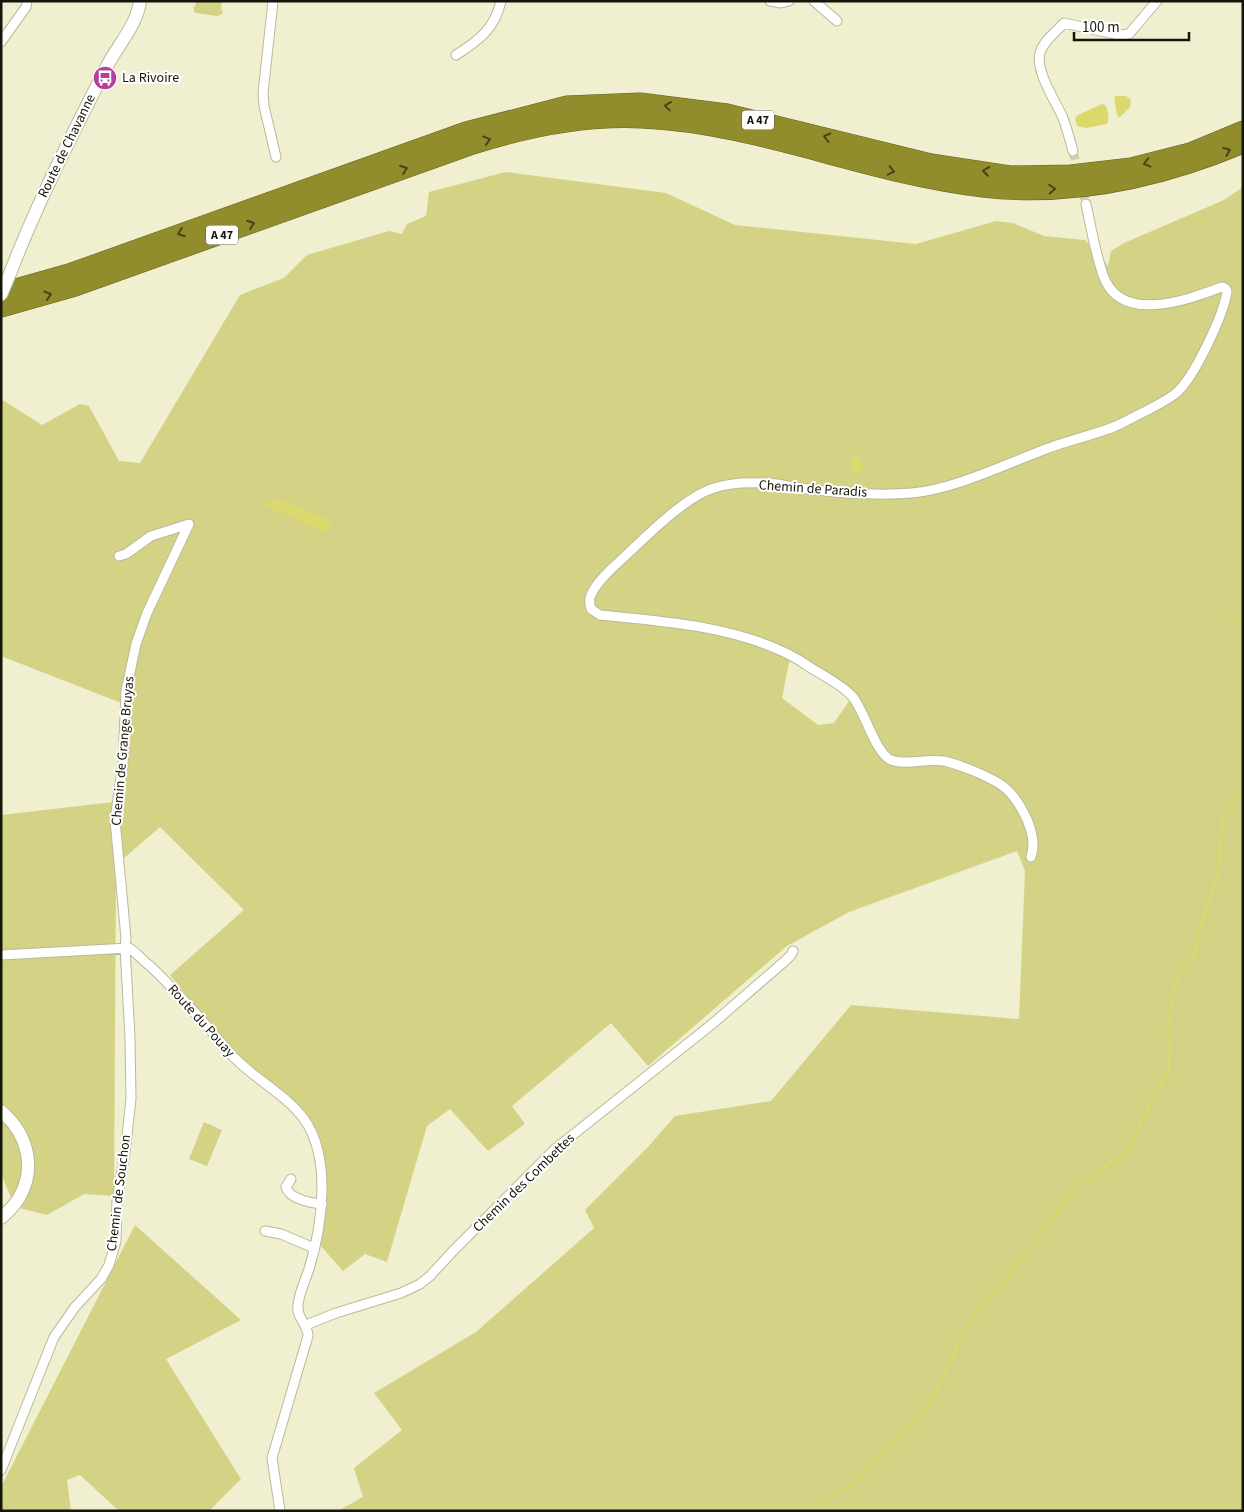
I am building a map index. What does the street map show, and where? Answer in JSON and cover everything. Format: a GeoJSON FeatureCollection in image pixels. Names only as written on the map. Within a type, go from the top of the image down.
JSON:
{"type":"FeatureCollection","features":[{"type":"Feature","properties":{"kind":"highway","name":"A 47"},"geometry":{"type":"LineString","coordinates":[[1,294],[69,273],[466,131],[567,106],[640,102],[728,113],[931,163],[1010,175],[1071,174],[1131,167],[1190,152],[1243,130]]}},
{"type":"Feature","properties":{"kind":"highway","name":"A 47"},"geometry":{"type":"LineString","coordinates":[[1,308],[75,287],[470,146],[531,129],[573,122],[640,119],[691,123],[768,139],[925,179],[1011,190],[1073,188],[1129,180],[1195,163],[1243,144]]}},
{"type":"Feature","properties":{"kind":"main road","name":"Route de Chavanne"},"geometry":{"type":"LineString","coordinates":[[1,294],[38,206],[107,65],[138,12],[140,1]]}},
{"type":"Feature","properties":{"kind":"main road"},"geometry":{"type":"LineString","coordinates":[[1,1111],[17,1128],[23,1139],[28,1153],[29,1165],[24,1189],[18,1199],[1,1218]]}},
{"type":"Feature","properties":{"kind":"street"},"geometry":{"type":"LineString","coordinates":[[1,42],[26,7],[27,1]]}},
{"type":"Feature","properties":{"kind":"street"},"geometry":{"type":"LineString","coordinates":[[273,1],[263,93],[264,106],[276,158]]}},
{"type":"Feature","properties":{"kind":"street"},"geometry":{"type":"LineString","coordinates":[[456,55],[481,38],[492,25],[500,9],[501,1]]}},
{"type":"Feature","properties":{"kind":"street"},"geometry":{"type":"LineString","coordinates":[[770,1],[789,1]]}},
{"type":"Feature","properties":{"kind":"street"},"geometry":{"type":"LineString","coordinates":[[814,1],[837,21]]}},
{"type":"Feature","properties":{"kind":"street"},"geometry":{"type":"LineString","coordinates":[[1074,151],[1062,118],[1041,72],[1039,61],[1042,48],[1064,23],[1119,35],[1129,34],[1157,1]]}},
{"type":"Feature","properties":{"kind":"street","name":"Chemin de Paradis"},"geometry":{"type":"LineString","coordinates":[[1031,857],[1033,845],[1028,823],[1018,801],[1001,784],[943,761],[904,762],[892,760],[883,754],[862,711],[852,696],[823,674],[788,654],[755,641],[709,629],[670,622],[600,615],[591,609],[589,600],[592,592],[610,570],[646,536],[682,506],[701,493],[713,488],[725,485],[775,484],[806,489],[865,494],[913,493],[973,477],[1117,425],[1176,393],[1193,371],[1205,347],[1223,310],[1227,290],[1222,287],[1172,303],[1146,305],[1129,302],[1116,296],[1103,276],[1086,204]]}},
{"type":"Feature","properties":{"kind":"street","name":"Chemin de Grange Bruyas"},"geometry":{"type":"LineString","coordinates":[[119,556],[126,554],[151,536],[189,524],[147,613],[136,644],[126,691],[123,762],[114,820],[126,929],[125,947]]}},
{"type":"Feature","properties":{"kind":"street"},"geometry":{"type":"LineString","coordinates":[[1,955],[125,947]]}},
{"type":"Feature","properties":{"kind":"street","name":"Route du Pouay"},"geometry":{"type":"LineString","coordinates":[[125,947],[132,950],[189,1005],[230,1054],[286,1101],[303,1118],[310,1128],[315,1141],[321,1174],[322,1204],[319,1231],[298,1306],[298,1313],[306,1325],[308,1336],[272,1458],[280,1511]]}},
{"type":"Feature","properties":{"kind":"street","name":"Chemin de Souchon"},"geometry":{"type":"LineString","coordinates":[[1,1470],[54,1337],[76,1307],[101,1279],[109,1265],[116,1241],[117,1201],[131,1099],[125,947]]}},
{"type":"Feature","properties":{"kind":"street","name":"Chemin des Combettes"},"geometry":{"type":"LineString","coordinates":[[306,1325],[420,1284],[555,1149],[711,1025],[785,961],[793,950]]}},
{"type":"Feature","properties":{"kind":"street"},"geometry":{"type":"LineString","coordinates":[[291,1179],[286,1187],[287,1192],[310,1202],[322,1204]]}},
{"type":"Feature","properties":{"kind":"street"},"geometry":{"type":"LineString","coordinates":[[265,1231],[281,1234],[314,1248]]}},
{"type":"Feature","properties":{"kind":"shaded area"},"geometry":{"type":"Polygon","coordinates":[[[196,1],[222,1],[222,14],[217,16],[194,12],[193,7],[195,7],[196,1]]]}},
{"type":"Feature","properties":{"kind":"shaded area"},"geometry":{"type":"Polygon","coordinates":[[[1115,96],[1126,96],[1131,100],[1130,107],[1120,117],[1117,115],[1115,96]]]}},
{"type":"Feature","properties":{"kind":"shaded area"},"geometry":{"type":"Polygon","coordinates":[[[1102,104],[1105,105],[1108,112],[1107,124],[1086,128],[1077,126],[1075,118],[1078,115],[1102,104]]]}},
{"type":"Feature","properties":{"kind":"shaded area"},"geometry":{"type":"Polygon","coordinates":[[[506,172],[666,193],[735,225],[916,244],[996,221],[1013,223],[1044,236],[1085,240],[1108,266],[1111,251],[1124,243],[1224,200],[1243,187],[1243,1511],[338,1511],[363,1497],[354,1468],[402,1430],[374,1393],[476,1332],[594,1228],[585,1210],[648,1147],[675,1116],[771,1101],[851,1005],[1019,1019],[1025,871],[1017,851],[849,912],[787,946],[648,1066],[611,1023],[512,1106],[525,1124],[488,1151],[450,1109],[427,1126],[387,1262],[365,1254],[343,1271],[319,1244],[324,1211],[314,1129],[234,1053],[170,975],[244,910],[160,827],[116,865],[114,1196],[84,1194],[47,1215],[15,1207],[1,1174],[1,815],[122,801],[129,706],[1,656],[1,399],[42,425],[80,404],[89,406],[119,461],[140,463],[240,295],[284,278],[307,255],[389,231],[402,234],[407,224],[426,216],[429,192],[506,172]],[[791,653],[782,698],[818,725],[834,723],[854,694],[791,653]]]}},
{"type":"Feature","properties":{"kind":"shaded area"},"geometry":{"type":"Polygon","coordinates":[[[856,457],[861,459],[863,466],[856,475],[851,465],[851,460],[856,457]]]}},
{"type":"Feature","properties":{"kind":"shaded area"},"geometry":{"type":"Polygon","coordinates":[[[275,500],[284,501],[330,520],[331,524],[328,532],[266,506],[265,503],[275,500]]]}},
{"type":"Feature","properties":{"kind":"shaded area"},"geometry":{"type":"Polygon","coordinates":[[[204,1122],[222,1130],[207,1166],[189,1159],[204,1122]]]}},
{"type":"Feature","properties":{"kind":"shaded area"},"geometry":{"type":"Polygon","coordinates":[[[135,1225],[241,1320],[166,1359],[241,1479],[209,1511],[119,1511],[80,1475],[67,1480],[71,1511],[1,1511],[1,1487],[135,1225]]]}},
{"type":"Feature","properties":{"kind":"waterway"},"geometry":{"type":"LineString","coordinates":[[1230,618],[1243,623]]}},
{"type":"Feature","properties":{"kind":"waterway"},"geometry":{"type":"LineString","coordinates":[[817,1511],[824,1501],[856,1483],[911,1427],[930,1404],[964,1330],[976,1314],[982,1301],[997,1291],[1080,1182],[1100,1172],[1109,1161],[1120,1159],[1126,1154],[1154,1096],[1169,1071],[1168,1022],[1178,976],[1191,960],[1194,953],[1218,873],[1223,819],[1229,806],[1243,790]]}},
{"type":"Feature","properties":{"kind":"tunnel"},"geometry":{"type":"LineString","coordinates":[[1073,151],[1086,204]]}},
{"type":"Feature","properties":{"kind":"place","name":"La Rivoire"},"geometry":{"type":"Point","coordinates":[105,78]}}]}
